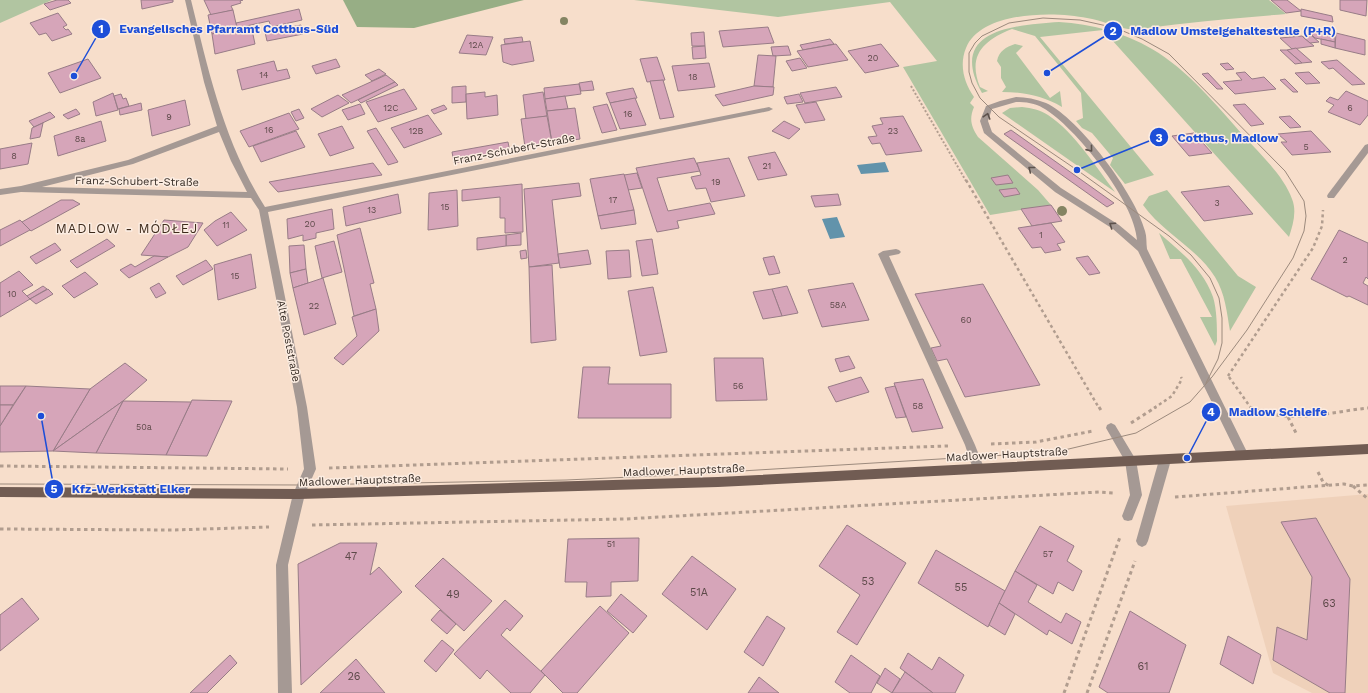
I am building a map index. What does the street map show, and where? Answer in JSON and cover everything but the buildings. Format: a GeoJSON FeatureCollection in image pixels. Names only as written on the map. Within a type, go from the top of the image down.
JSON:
{"type":"FeatureCollection","features":[{"type":"Feature","properties":{"kind":"main road","name":"Madlower Hauptstraße"},"geometry":{"type":"LineString","coordinates":[[0,492],[299,494],[718,482],[1368,449]]}},
{"type":"Feature","properties":{"kind":"street","name":"Alte Poststraße"},"geometry":{"type":"LineString","coordinates":[[188,0],[221,128],[253,195],[263,210],[302,407],[310,469]]}},
{"type":"Feature","properties":{"kind":"street"},"geometry":{"type":"LineString","coordinates":[[1142,249],[1116,227],[1058,190],[988,133],[984,122],[989,108],[1003,101],[1010,100],[1026,100],[1045,105],[1066,120],[1104,166],[1129,204],[1141,231],[1142,249],[1243,455]]}},
{"type":"Feature","properties":{"kind":"street","name":"Franz-Schubert-Straße"},"geometry":{"type":"LineString","coordinates":[[263,210],[769,109]]}},
{"type":"Feature","properties":{"kind":"street","name":"Franz-Schubert-Straße"},"geometry":{"type":"LineString","coordinates":[[0,192],[21,189],[130,162],[221,128]]}},
{"type":"Feature","properties":{"kind":"street"},"geometry":{"type":"LineString","coordinates":[[1331,196],[1368,147]]}},
{"type":"Feature","properties":{"kind":"street","name":"Franz-Schubert-Straße"},"geometry":{"type":"LineString","coordinates":[[21,189],[253,195]]}},
{"type":"Feature","properties":{"kind":"street"},"geometry":{"type":"LineString","coordinates":[[896,252],[882,254],[970,445],[978,468]]}},
{"type":"Feature","properties":{"kind":"street"},"geometry":{"type":"LineString","coordinates":[[1111,428],[1130,460],[1136,495],[1128,516]]}},
{"type":"Feature","properties":{"kind":"street"},"geometry":{"type":"LineString","coordinates":[[1142,542],[1165,460]]}},
{"type":"Feature","properties":{"kind":"street"},"geometry":{"type":"LineString","coordinates":[[285,693],[282,565],[290,526],[299,494],[310,469]]}},
{"type":"Feature","properties":{"kind":"path"},"geometry":{"type":"LineString","coordinates":[[911,86],[1111,428]]}},
{"type":"Feature","properties":{"kind":"path"},"geometry":{"type":"LineString","coordinates":[[1331,196],[1324,208],[1322,226],[1313,248],[1228,376],[1250,407],[1263,412],[1288,417],[1368,408]]}},
{"type":"Feature","properties":{"kind":"path"},"geometry":{"type":"LineString","coordinates":[[0,466],[310,469],[1036,442],[1129,425],[1172,396],[1182,379],[1178,372]]}},
{"type":"Feature","properties":{"kind":"path"},"geometry":{"type":"LineString","coordinates":[[1329,486],[1344,484],[1353,486],[1368,485]]}},
{"type":"Feature","properties":{"kind":"path"},"geometry":{"type":"LineString","coordinates":[[1353,486],[1368,499]]}},
{"type":"Feature","properties":{"kind":"path"},"geometry":{"type":"LineString","coordinates":[[0,529],[173,530],[625,519],[954,501]]}},
{"type":"Feature","properties":{"kind":"path"},"geometry":{"type":"LineString","coordinates":[[1064,693],[1128,516]]}},
{"type":"Feature","properties":{"kind":"path"},"geometry":{"type":"LineString","coordinates":[[1087,693],[1142,542]]}},
{"type":"Feature","properties":{"kind":"shaded area"},"geometry":{"type":"Polygon","coordinates":[[[1368,494],[1368,693],[1312,693],[1273,673],[1226,506],[1368,494]]]}},
{"type":"Feature","properties":{"kind":"green space"},"geometry":{"type":"Polygon","coordinates":[[[0,0],[52,0],[0,23],[0,0]]]}},
{"type":"Feature","properties":{"kind":"green space"},"geometry":{"type":"Polygon","coordinates":[[[343,0],[524,0],[414,28],[357,27],[343,0]]]}},
{"type":"Feature","properties":{"kind":"green space"},"geometry":{"type":"Polygon","coordinates":[[[634,0],[1269,0],[1286,14],[1133,29],[1073,16],[1038,15],[1020,16],[1002,20],[987,27],[974,36],[964,54],[963,67],[965,80],[974,97],[970,103],[974,107],[971,119],[972,126],[978,137],[1038,190],[1051,205],[990,215],[903,67],[937,61],[890,2],[778,17],[634,0]]]}},
{"type":"Feature","properties":{"kind":"green space"},"geometry":{"type":"Polygon","coordinates":[[[1059,22],[1095,27],[1130,38],[1165,57],[1190,78],[1212,100],[1278,174],[1288,190],[1294,208],[1293,223],[1289,237],[1103,30],[1040,37],[1154,175],[1125,184],[1110,165],[1113,158],[1092,133],[1082,128],[1076,121],[1083,118],[1081,93],[1035,36],[1012,29],[993,38],[986,44],[977,57],[976,66],[976,76],[980,87],[988,91],[982,93],[973,72],[973,55],[979,43],[991,35],[1006,29],[1024,25],[1059,22]]]}},
{"type":"Feature","properties":{"kind":"green space"},"geometry":{"type":"Polygon","coordinates":[[[1015,44],[1023,46],[1016,53],[1050,98],[1060,91],[1062,107],[1033,95],[1002,92],[1006,87],[1001,78],[1001,67],[997,61],[1003,50],[1015,44]]]}},
{"type":"Feature","properties":{"kind":"green space"},"geometry":{"type":"Polygon","coordinates":[[[1022,107],[1042,112],[1058,122],[1076,141],[1115,192],[1002,113],[1010,108],[1022,107]]]}},
{"type":"Feature","properties":{"kind":"green space"},"geometry":{"type":"Polygon","coordinates":[[[1167,190],[1238,276],[1256,287],[1230,331],[1227,310],[1215,277],[1199,257],[1160,224],[1143,205],[1149,196],[1167,190]]]}},
{"type":"Feature","properties":{"kind":"green space"},"geometry":{"type":"Polygon","coordinates":[[[1159,233],[1197,269],[1209,287],[1213,297],[1216,313],[1217,341],[1215,346],[1200,317],[1212,317],[1181,259],[1170,259],[1159,233]]]}},
{"type":"Feature","properties":{"kind":"water"},"geometry":{"type":"Polygon","coordinates":[[[885,162],[889,172],[861,174],[857,165],[885,162]]]}},
{"type":"Feature","properties":{"kind":"water"},"geometry":{"type":"Polygon","coordinates":[[[837,217],[845,237],[830,239],[822,219],[837,217]]]}},
{"type":"Feature","properties":{"kind":"tram line"},"geometry":{"type":"LineString","coordinates":[[0,484],[302,485],[566,480],[675,475],[1056,452],[1136,433],[1190,402],[1212,377],[1247,330],[1293,258],[1304,231],[1306,216],[1304,201],[1285,171],[1169,54],[1142,39],[1116,28],[1080,20],[1043,18],[1009,23],[982,36],[975,43],[969,53],[969,72],[972,83],[980,98],[999,117],[1077,170],[1169,236],[1191,255],[1210,278],[1219,298],[1222,318],[1222,343],[1218,359],[1206,383]]}},
{"type":"Feature","properties":{"kind":"place","name":"Madlow Umsteigehaltestelle (P+R)"},"geometry":{"type":"Point","coordinates":[1047,73]}},
{"type":"Feature","properties":{"kind":"place","name":"Evangelisches Pfarramt Cottbus-Süd"},"geometry":{"type":"Point","coordinates":[74,76]}},
{"type":"Feature","properties":{"kind":"place","name":"Cottbus, Madlow"},"geometry":{"type":"Point","coordinates":[1077,170]}},
{"type":"Feature","properties":{"kind":"place","name":"Kfz-Werkstatt Elker"},"geometry":{"type":"Point","coordinates":[41,416]}},
{"type":"Feature","properties":{"kind":"place","name":"Madlow Schleife"},"geometry":{"type":"Point","coordinates":[1187,458]}},
{"type":"Feature","properties":{"kind":"district","name":"MADLOW - MÓDŁEJ"},"geometry":{"type":"Point","coordinates":[127,228]}}]}
